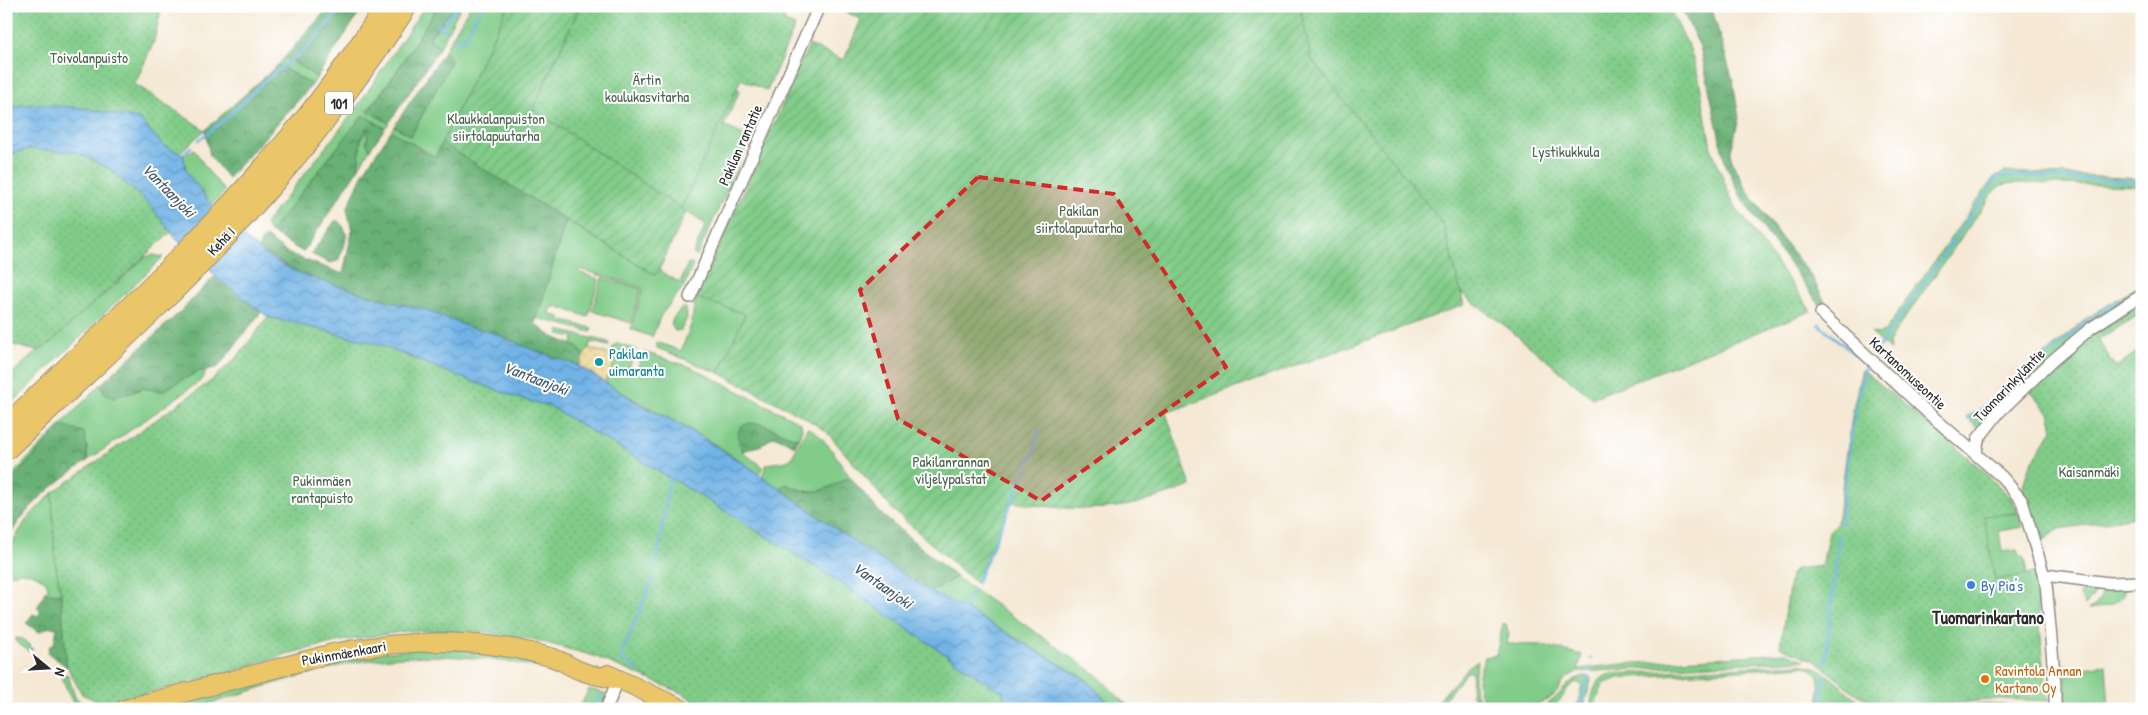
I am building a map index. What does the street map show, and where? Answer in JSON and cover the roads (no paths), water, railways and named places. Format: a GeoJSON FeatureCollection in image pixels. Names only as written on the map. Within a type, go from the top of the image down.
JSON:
{"type":"FeatureCollection","features":[{"type":"Feature","properties":{"kind":"highway","name":"Kehä I"},"geometry":{"type":"LineString","coordinates":[[258,188],[386,6]]}},
{"type":"Feature","properties":{"kind":"highway","name":"Kehä I"},"geometry":{"type":"LineString","coordinates":[[6,450],[333,111],[407,6]]}},
{"type":"Feature","properties":{"kind":"highway","name":"Kehä I"},"geometry":{"type":"LineString","coordinates":[[6,426],[35,398],[163,288]]}},
{"type":"Feature","properties":{"kind":"highway"},"geometry":{"type":"LineString","coordinates":[[6,418],[35,398]]}},
{"type":"Feature","properties":{"kind":"highway"},"geometry":{"type":"LineString","coordinates":[[6,456],[29,428]]}},
{"type":"Feature","properties":{"kind":"main road","name":"Pukinmäenkaari"},"geometry":{"type":"LineString","coordinates":[[124,709],[306,659],[363,647],[424,642],[511,647],[567,662],[581,661],[593,665],[618,680],[682,709]]}},
{"type":"Feature","properties":{"kind":"street","name":"Pakilan rantatie"},"geometry":{"type":"LineString","coordinates":[[690,297],[819,6]]}},
{"type":"Feature","properties":{"kind":"street","name":"Tuomarinkyläntie"},"geometry":{"type":"LineString","coordinates":[[1976,454],[1978,439],[1999,412],[2053,360],[2091,328],[2142,295]]}},
{"type":"Feature","properties":{"kind":"street","name":"Kartanomuseontie"},"geometry":{"type":"LineString","coordinates":[[1821,313],[1926,411],[1976,454]]}},
{"type":"Feature","properties":{"kind":"street"},"geometry":{"type":"LineString","coordinates":[[1976,454],[2012,488],[2022,501],[2045,575],[2055,677],[2055,709]]}},
{"type":"Feature","properties":{"kind":"street"},"geometry":{"type":"LineString","coordinates":[[2045,575],[2109,583],[2142,582]]}},
{"type":"Feature","properties":{"kind":"street"},"geometry":{"type":"LineString","coordinates":[[606,709],[618,680]]}},
{"type":"Feature","properties":{"kind":"water","name":"Vantaanjoki"},"geometry":{"type":"Polygon","coordinates":[[[34,104],[84,108],[139,119],[164,146],[183,154],[186,171],[207,199],[239,234],[272,259],[305,276],[395,303],[420,308],[469,327],[492,332],[523,346],[579,366],[640,404],[692,431],[748,466],[857,544],[936,595],[964,608],[1086,680],[1114,709],[1021,709],[1004,702],[1003,691],[993,687],[833,578],[714,504],[549,406],[518,398],[378,344],[268,317],[221,281],[177,240],[149,204],[110,169],[76,152],[29,149],[6,155],[6,107],[34,104]]]}},
{"type":"Feature","properties":{"kind":"waterway"},"geometry":{"type":"LineString","coordinates":[[199,140],[228,117],[261,84],[308,47],[343,6]]}},
{"type":"Feature","properties":{"kind":"waterway"},"geometry":{"type":"LineString","coordinates":[[441,27],[458,6]]}},
{"type":"Feature","properties":{"kind":"waterway"},"geometry":{"type":"LineString","coordinates":[[455,37],[459,41],[463,41],[482,6]]}},
{"type":"Feature","properties":{"kind":"waterway"},"geometry":{"type":"LineString","coordinates":[[438,25],[447,31]]}},
{"type":"Feature","properties":{"kind":"waterway"},"geometry":{"type":"LineString","coordinates":[[183,154],[191,147]]}},
{"type":"Feature","properties":{"kind":"waterway"},"geometry":{"type":"LineString","coordinates":[[1879,347],[1997,178],[2012,176],[2142,182]]}},
{"type":"Feature","properties":{"kind":"waterway"},"geometry":{"type":"LineString","coordinates":[[1968,419],[2035,368],[2088,320],[2142,287]]}},
{"type":"Feature","properties":{"kind":"waterway"},"geometry":{"type":"LineString","coordinates":[[1819,324],[1863,362],[1865,368]]}},
{"type":"Feature","properties":{"kind":"waterway"},"geometry":{"type":"LineString","coordinates":[[1840,525],[1852,428],[1865,368],[1869,362]]}},
{"type":"Feature","properties":{"kind":"waterway"},"geometry":{"type":"LineString","coordinates":[[977,583],[1034,451],[1039,428]]}},
{"type":"Feature","properties":{"kind":"waterway"},"geometry":{"type":"LineString","coordinates":[[656,566],[670,477]]}},
{"type":"Feature","properties":{"kind":"waterway"},"geometry":{"type":"LineString","coordinates":[[1825,664],[1839,536]]}},
{"type":"Feature","properties":{"kind":"waterway"},"geometry":{"type":"LineString","coordinates":[[639,670],[623,660],[621,656],[653,578]]}},
{"type":"Feature","properties":{"kind":"waterway"},"geometry":{"type":"LineString","coordinates":[[964,608],[973,591]]}},
{"type":"Feature","properties":{"kind":"waterway"},"geometry":{"type":"LineString","coordinates":[[1821,709],[1824,676]]}},
{"type":"Feature","properties":{"kind":"waterway"},"geometry":{"type":"LineString","coordinates":[[1579,709],[1588,677]]}},
{"type":"Feature","properties":{"kind":"waterway"},"geometry":{"type":"LineString","coordinates":[[596,709],[601,695]]}},
{"type":"Feature","properties":{"kind":"waterway"},"geometry":{"type":"LineString","coordinates":[[997,709],[1004,702]]}},
{"type":"Feature","properties":{"kind":"place","name":"Pakilan uimaranta"},"geometry":{"type":"Point","coordinates":[599,362]}},
{"type":"Feature","properties":{"kind":"place","name":"By Pia's"},"geometry":{"type":"Point","coordinates":[1971,585]}},
{"type":"Feature","properties":{"kind":"place","name":"Ravintola Annan Kartano Oy"},"geometry":{"type":"Point","coordinates":[1985,679]}},
{"type":"Feature","properties":{"kind":"district","name":"Tuomarinkartano"},"geometry":{"type":"Point","coordinates":[1988,617]}},
{"type":"Feature","properties":{"kind":"park label","name":"Toivolanpuisto"},"geometry":{"type":"Point","coordinates":[89,57]}},
{"type":"Feature","properties":{"kind":"park label","name":"Ärtin koulukasvitarha"},"geometry":{"type":"Point","coordinates":[647,88]}},
{"type":"Feature","properties":{"kind":"park label","name":"Klaukkalanpuiston siirtolapuutarha"},"geometry":{"type":"Point","coordinates":[496,126]}},
{"type":"Feature","properties":{"kind":"park label","name":"Lystikukkula"},"geometry":{"type":"Point","coordinates":[1566,151]}},
{"type":"Feature","properties":{"kind":"park label","name":"Pakilan siirtolapuutarha"},"geometry":{"type":"Point","coordinates":[1079,218]}},
{"type":"Feature","properties":{"kind":"park label","name":"Pakilanrannan viljelypalstat"},"geometry":{"type":"Point","coordinates":[951,470]}},
{"type":"Feature","properties":{"kind":"park label","name":"Kaisanmäki"},"geometry":{"type":"Point","coordinates":[2089,471]}},
{"type":"Feature","properties":{"kind":"park label","name":"Pukinmäen rantapuisto"},"geometry":{"type":"Point","coordinates":[322,488]}}]}
